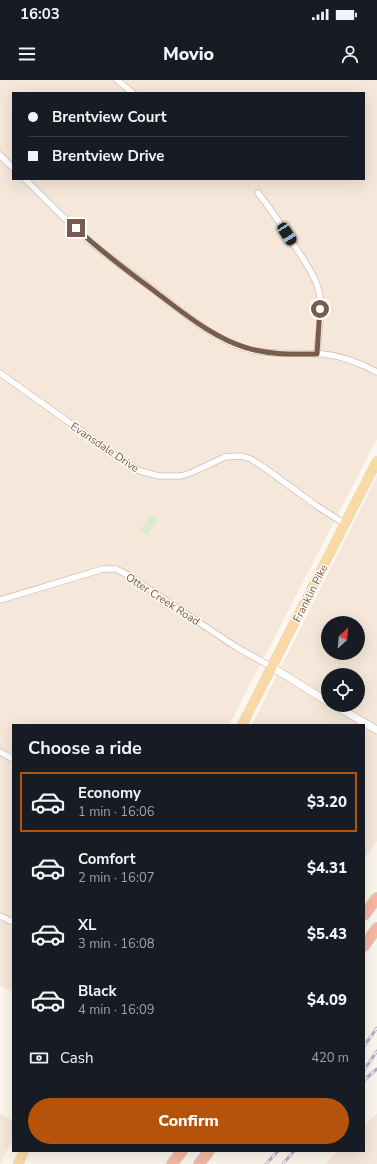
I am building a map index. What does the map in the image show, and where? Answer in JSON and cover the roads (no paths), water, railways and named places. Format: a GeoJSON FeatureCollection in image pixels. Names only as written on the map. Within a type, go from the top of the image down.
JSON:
{"type":"FeatureCollection","features":[{"type":"Feature","properties":{"kind":"highway"},"geometry":{"type":"LineString","coordinates":[[365,914],[377,898]]}},
{"type":"Feature","properties":{"kind":"highway"},"geometry":{"type":"LineString","coordinates":[[365,945],[377,928]]}},
{"type":"Feature","properties":{"kind":"highway"},"geometry":{"type":"LineString","coordinates":[[172,1164],[181,1152]]}},
{"type":"Feature","properties":{"kind":"highway"},"geometry":{"type":"LineString","coordinates":[[199,1164],[208,1152]]}},
{"type":"Feature","properties":{"kind":"main road","name":"Franklin Pike"},"geometry":{"type":"LineString","coordinates":[[243,724],[377,461]]}},
{"type":"Feature","properties":{"kind":"main road"},"geometry":{"type":"LineString","coordinates":[[18,1164],[24,1152]]}},
{"type":"Feature","properties":{"kind":"street"},"geometry":{"type":"LineString","coordinates":[[117,80],[132,92]]}},
{"type":"Feature","properties":{"kind":"street"},"geometry":{"type":"LineString","coordinates":[[0,155],[12,167]]}},
{"type":"Feature","properties":{"kind":"street"},"geometry":{"type":"LineString","coordinates":[[26,180],[97,247],[176,308],[216,336],[237,345],[262,352],[317,354],[346,359],[377,372]]}},
{"type":"Feature","properties":{"kind":"street"},"geometry":{"type":"LineString","coordinates":[[258,193],[270,208],[299,253],[310,271],[317,288],[320,298],[320,309],[317,354]]}},
{"type":"Feature","properties":{"kind":"street","name":"Evansdale Drive"},"geometry":{"type":"LineString","coordinates":[[0,373],[137,470],[159,476],[174,476],[193,472],[225,457],[242,456],[251,459],[262,466],[317,506],[345,524]]}},
{"type":"Feature","properties":{"kind":"street","name":"Otter Creek Road"},"geometry":{"type":"LineString","coordinates":[[0,600],[96,571],[108,568],[116,569],[142,584],[236,647],[272,667]]}},
{"type":"Feature","properties":{"kind":"street"},"geometry":{"type":"LineString","coordinates":[[272,667],[321,698]]}},
{"type":"Feature","properties":{"kind":"street"},"geometry":{"type":"LineString","coordinates":[[346,712],[377,730]]}},
{"type":"Feature","properties":{"kind":"street"},"geometry":{"type":"LineString","coordinates":[[0,752],[12,758]]}},
{"type":"Feature","properties":{"kind":"street"},"geometry":{"type":"LineString","coordinates":[[0,916],[12,922]]}},
{"type":"Feature","properties":{"kind":"railway"},"geometry":{"type":"LineString","coordinates":[[365,1045],[377,1028]]}},
{"type":"Feature","properties":{"kind":"railway"},"geometry":{"type":"LineString","coordinates":[[365,1069],[377,1051]]}},
{"type":"Feature","properties":{"kind":"railway"},"geometry":{"type":"LineString","coordinates":[[365,1079],[377,1069]]}},
{"type":"Feature","properties":{"kind":"railway"},"geometry":{"type":"LineString","coordinates":[[266,1164],[277,1152]]}},
{"type":"Feature","properties":{"kind":"railway"},"geometry":{"type":"LineString","coordinates":[[283,1164],[293,1152]]}}]}
